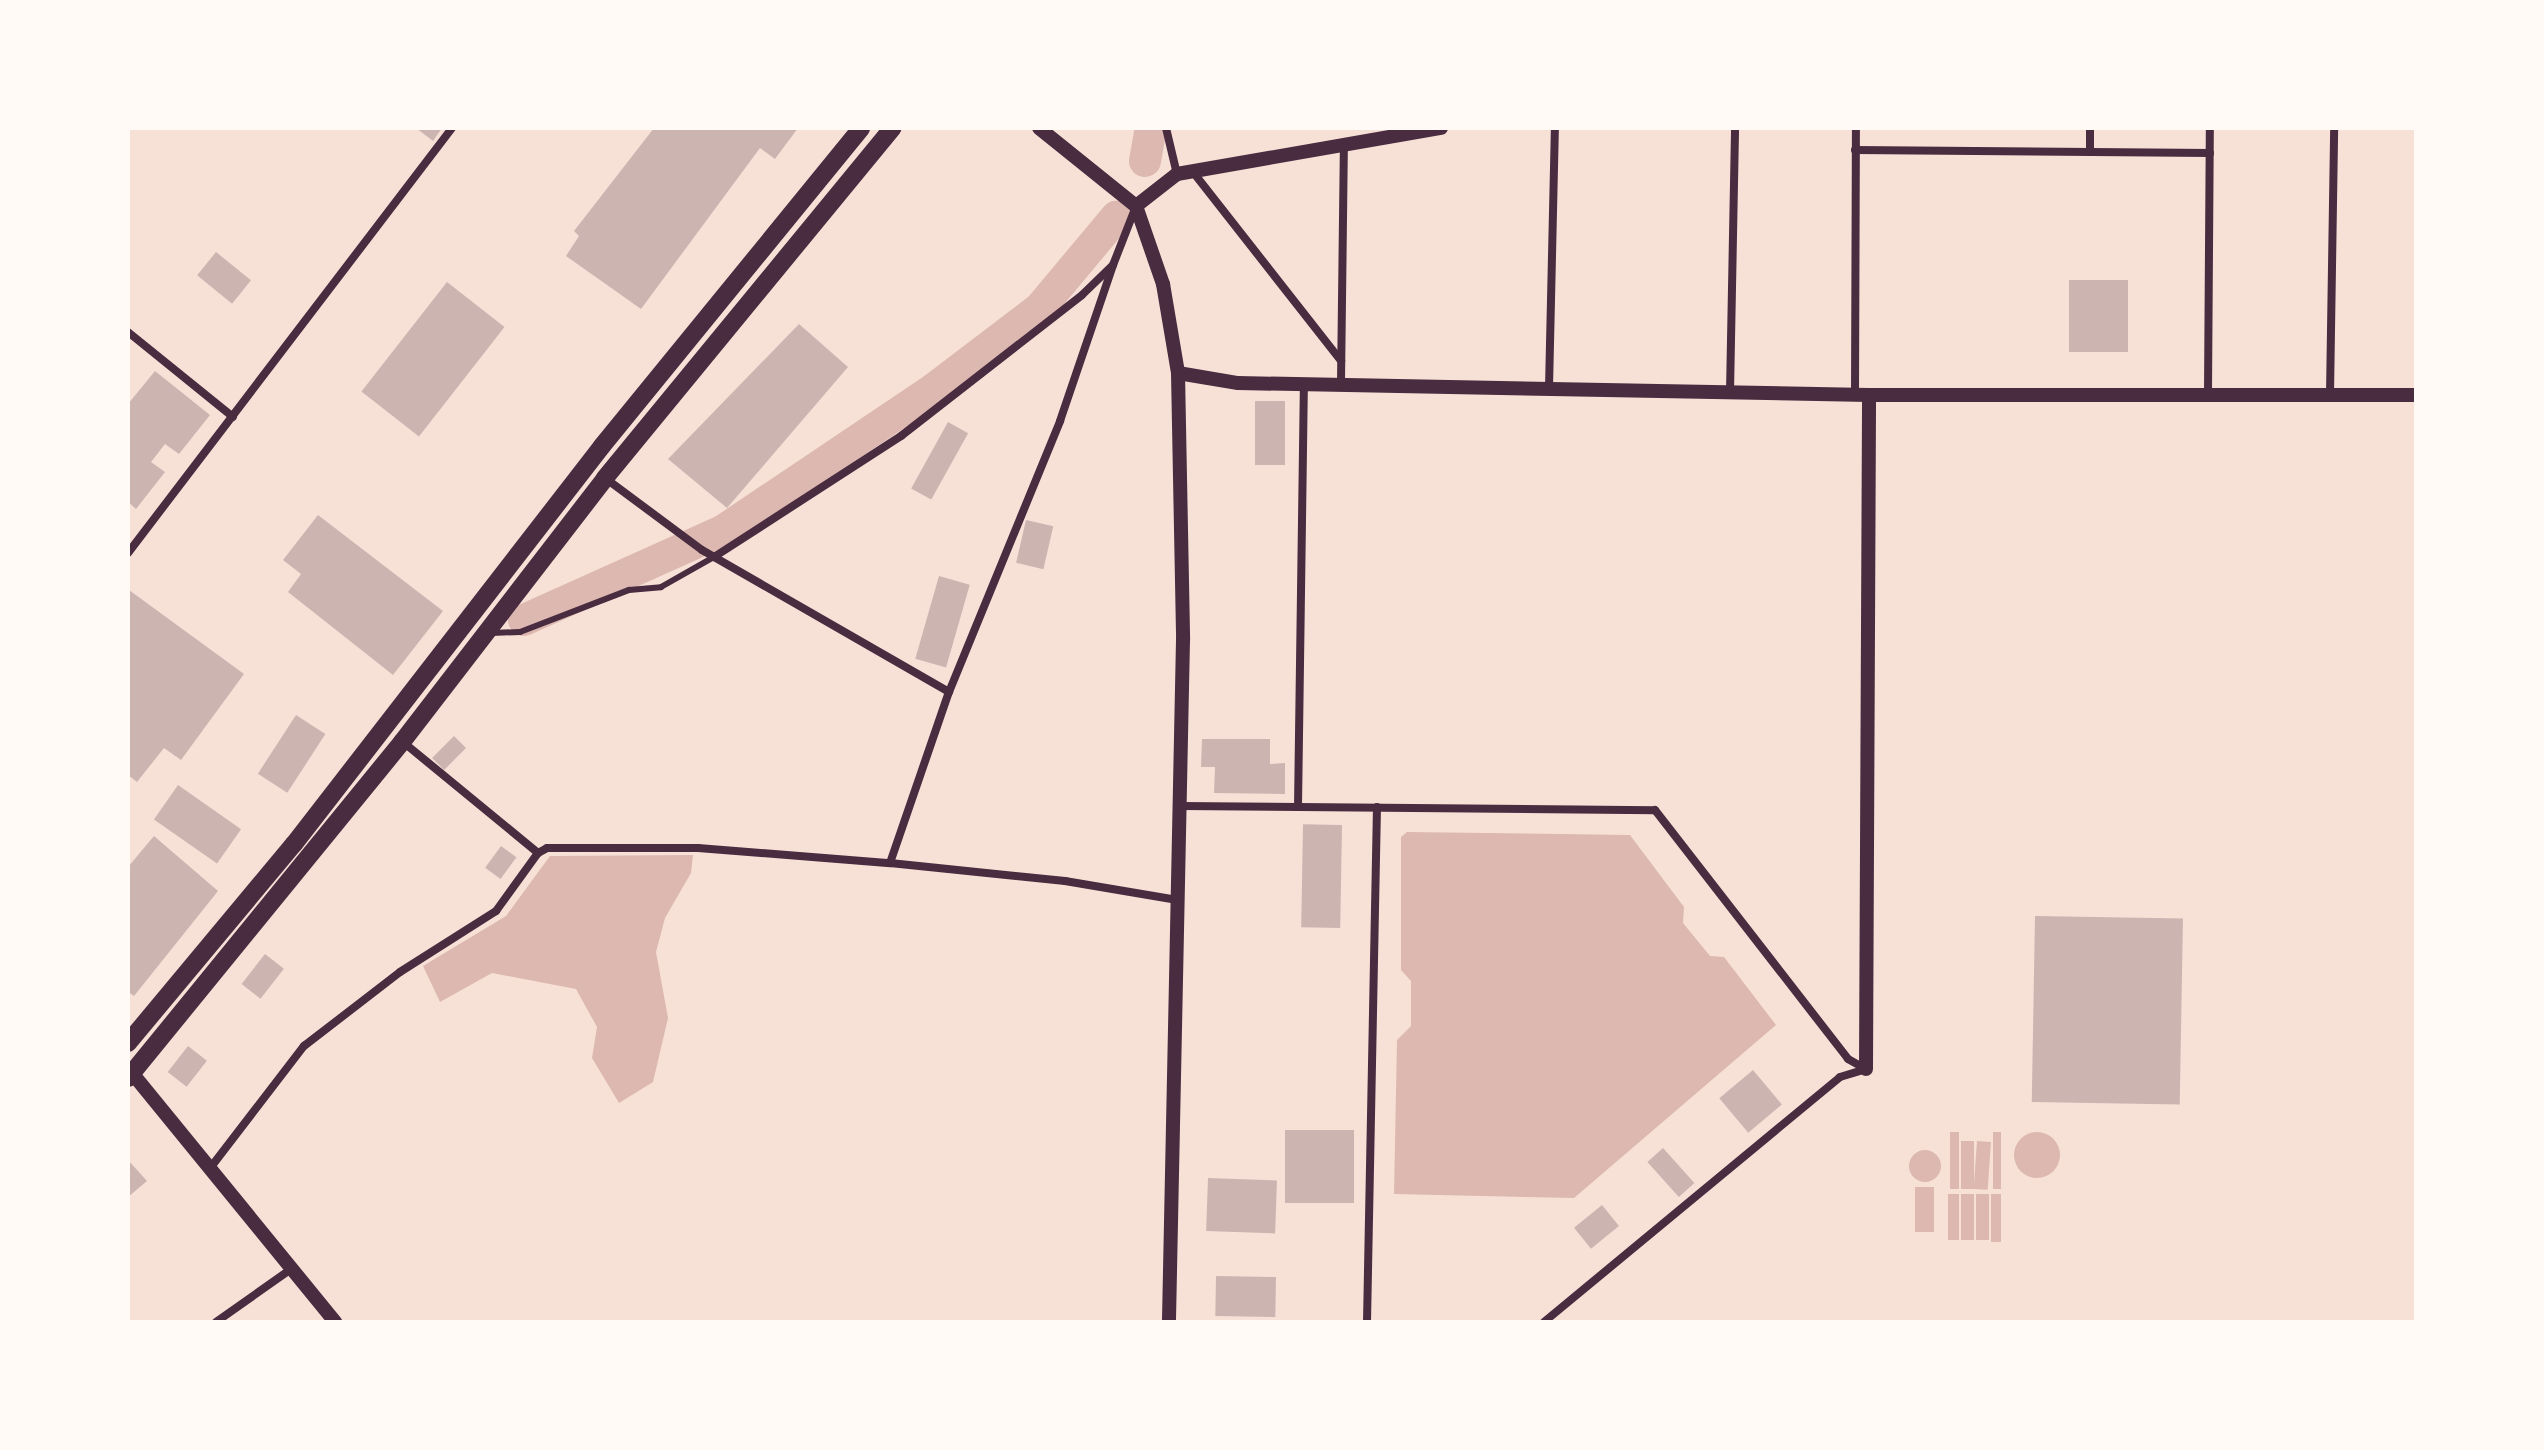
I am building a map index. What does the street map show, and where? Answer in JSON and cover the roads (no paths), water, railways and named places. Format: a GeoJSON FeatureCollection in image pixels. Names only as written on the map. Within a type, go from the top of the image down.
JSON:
{"type":"FeatureCollection","features":[{"type":"Feature","properties":{"kind":"highway"},"geometry":{"type":"LineString","coordinates":[[128,1043],[294,844],[602,446],[861,128]]}},
{"type":"Feature","properties":{"kind":"highway"},"geometry":{"type":"LineString","coordinates":[[129,1074],[402,742],[605,478],[893,128]]}},
{"type":"Feature","properties":{"kind":"street"},"geometry":{"type":"LineString","coordinates":[[128,553],[452,128]]}},
{"type":"Feature","properties":{"kind":"street"},"geometry":{"type":"LineString","coordinates":[[1039,128],[1136,206],[1163,284],[1178,373],[1183,496],[1181,806],[1169,1322]]}},
{"type":"Feature","properties":{"kind":"street"},"geometry":{"type":"LineString","coordinates":[[1166,128],[1177,174]]}},
{"type":"Feature","properties":{"kind":"street"},"geometry":{"type":"LineString","coordinates":[[890,863],[949,692],[1060,421],[1136,206],[1177,174],[1441,128]]}},
{"type":"Feature","properties":{"kind":"street"},"geometry":{"type":"LineString","coordinates":[[1549,388],[1555,128]]}},
{"type":"Feature","properties":{"kind":"street"},"geometry":{"type":"LineString","coordinates":[[1730,392],[1735,128]]}},
{"type":"Feature","properties":{"kind":"street"},"geometry":{"type":"LineString","coordinates":[[1856,128],[1862,394],[1866,1069]]}},
{"type":"Feature","properties":{"kind":"street"},"geometry":{"type":"LineString","coordinates":[[2090,128],[2090,151]]}},
{"type":"Feature","properties":{"kind":"street"},"geometry":{"type":"LineString","coordinates":[[2208,392],[2210,128]]}},
{"type":"Feature","properties":{"kind":"street"},"geometry":{"type":"LineString","coordinates":[[2330,394],[2334,128]]}},
{"type":"Feature","properties":{"kind":"street"},"geometry":{"type":"LineString","coordinates":[[1341,382],[1344,147]]}},
{"type":"Feature","properties":{"kind":"street"},"geometry":{"type":"LineString","coordinates":[[1855,150],[2210,153]]}},
{"type":"Feature","properties":{"kind":"street"},"geometry":{"type":"LineString","coordinates":[[1193,172],[1341,361]]}},
{"type":"Feature","properties":{"kind":"street"},"geometry":{"type":"LineString","coordinates":[[714,557],[901,436],[1113,265]]}},
{"type":"Feature","properties":{"kind":"street"},"geometry":{"type":"LineString","coordinates":[[128,332],[233,417]]}},
{"type":"Feature","properties":{"kind":"street"},"geometry":{"type":"LineString","coordinates":[[1178,373],[1238,383],[1341,382],[1730,392],[2416,395]]}},
{"type":"Feature","properties":{"kind":"street"},"geometry":{"type":"LineString","coordinates":[[1298,807],[1304,383]]}},
{"type":"Feature","properties":{"kind":"street"},"geometry":{"type":"LineString","coordinates":[[605,478],[702,550],[949,692]]}},
{"type":"Feature","properties":{"kind":"street"},"geometry":{"type":"LineString","coordinates":[[402,742],[538,853]]}},
{"type":"Feature","properties":{"kind":"street"},"geometry":{"type":"LineString","coordinates":[[1181,806],[1655,810],[1848,1059],[1866,1069]]}},
{"type":"Feature","properties":{"kind":"street"},"geometry":{"type":"LineString","coordinates":[[1367,1322],[1377,807]]}},
{"type":"Feature","properties":{"kind":"street"},"geometry":{"type":"LineString","coordinates":[[211,1167],[304,1046],[400,972],[496,911],[538,853],[547,848],[698,848],[890,863],[1065,881],[1177,900]]}},
{"type":"Feature","properties":{"kind":"street"},"geometry":{"type":"LineString","coordinates":[[1544,1322],[1840,1077],[1866,1069]]}},
{"type":"Feature","properties":{"kind":"street"},"geometry":{"type":"LineString","coordinates":[[129,1074],[211,1167],[335,1322]]}},
{"type":"Feature","properties":{"kind":"street"},"geometry":{"type":"LineString","coordinates":[[216,1322],[291,1269]]}},
{"type":"Feature","properties":{"kind":"lane"},"geometry":{"type":"LineString","coordinates":[[484,633],[520,632],[629,590],[661,587],[714,557]]}},
{"type":"Feature","properties":{"kind":"waterway"},"geometry":{"type":"LineString","coordinates":[[1145,161],[1151,128]]}},
{"type":"Feature","properties":{"kind":"waterway"},"geometry":{"type":"LineString","coordinates":[[524,620],[724,530],[935,388],[1040,308],[1116,217]]}}]}
